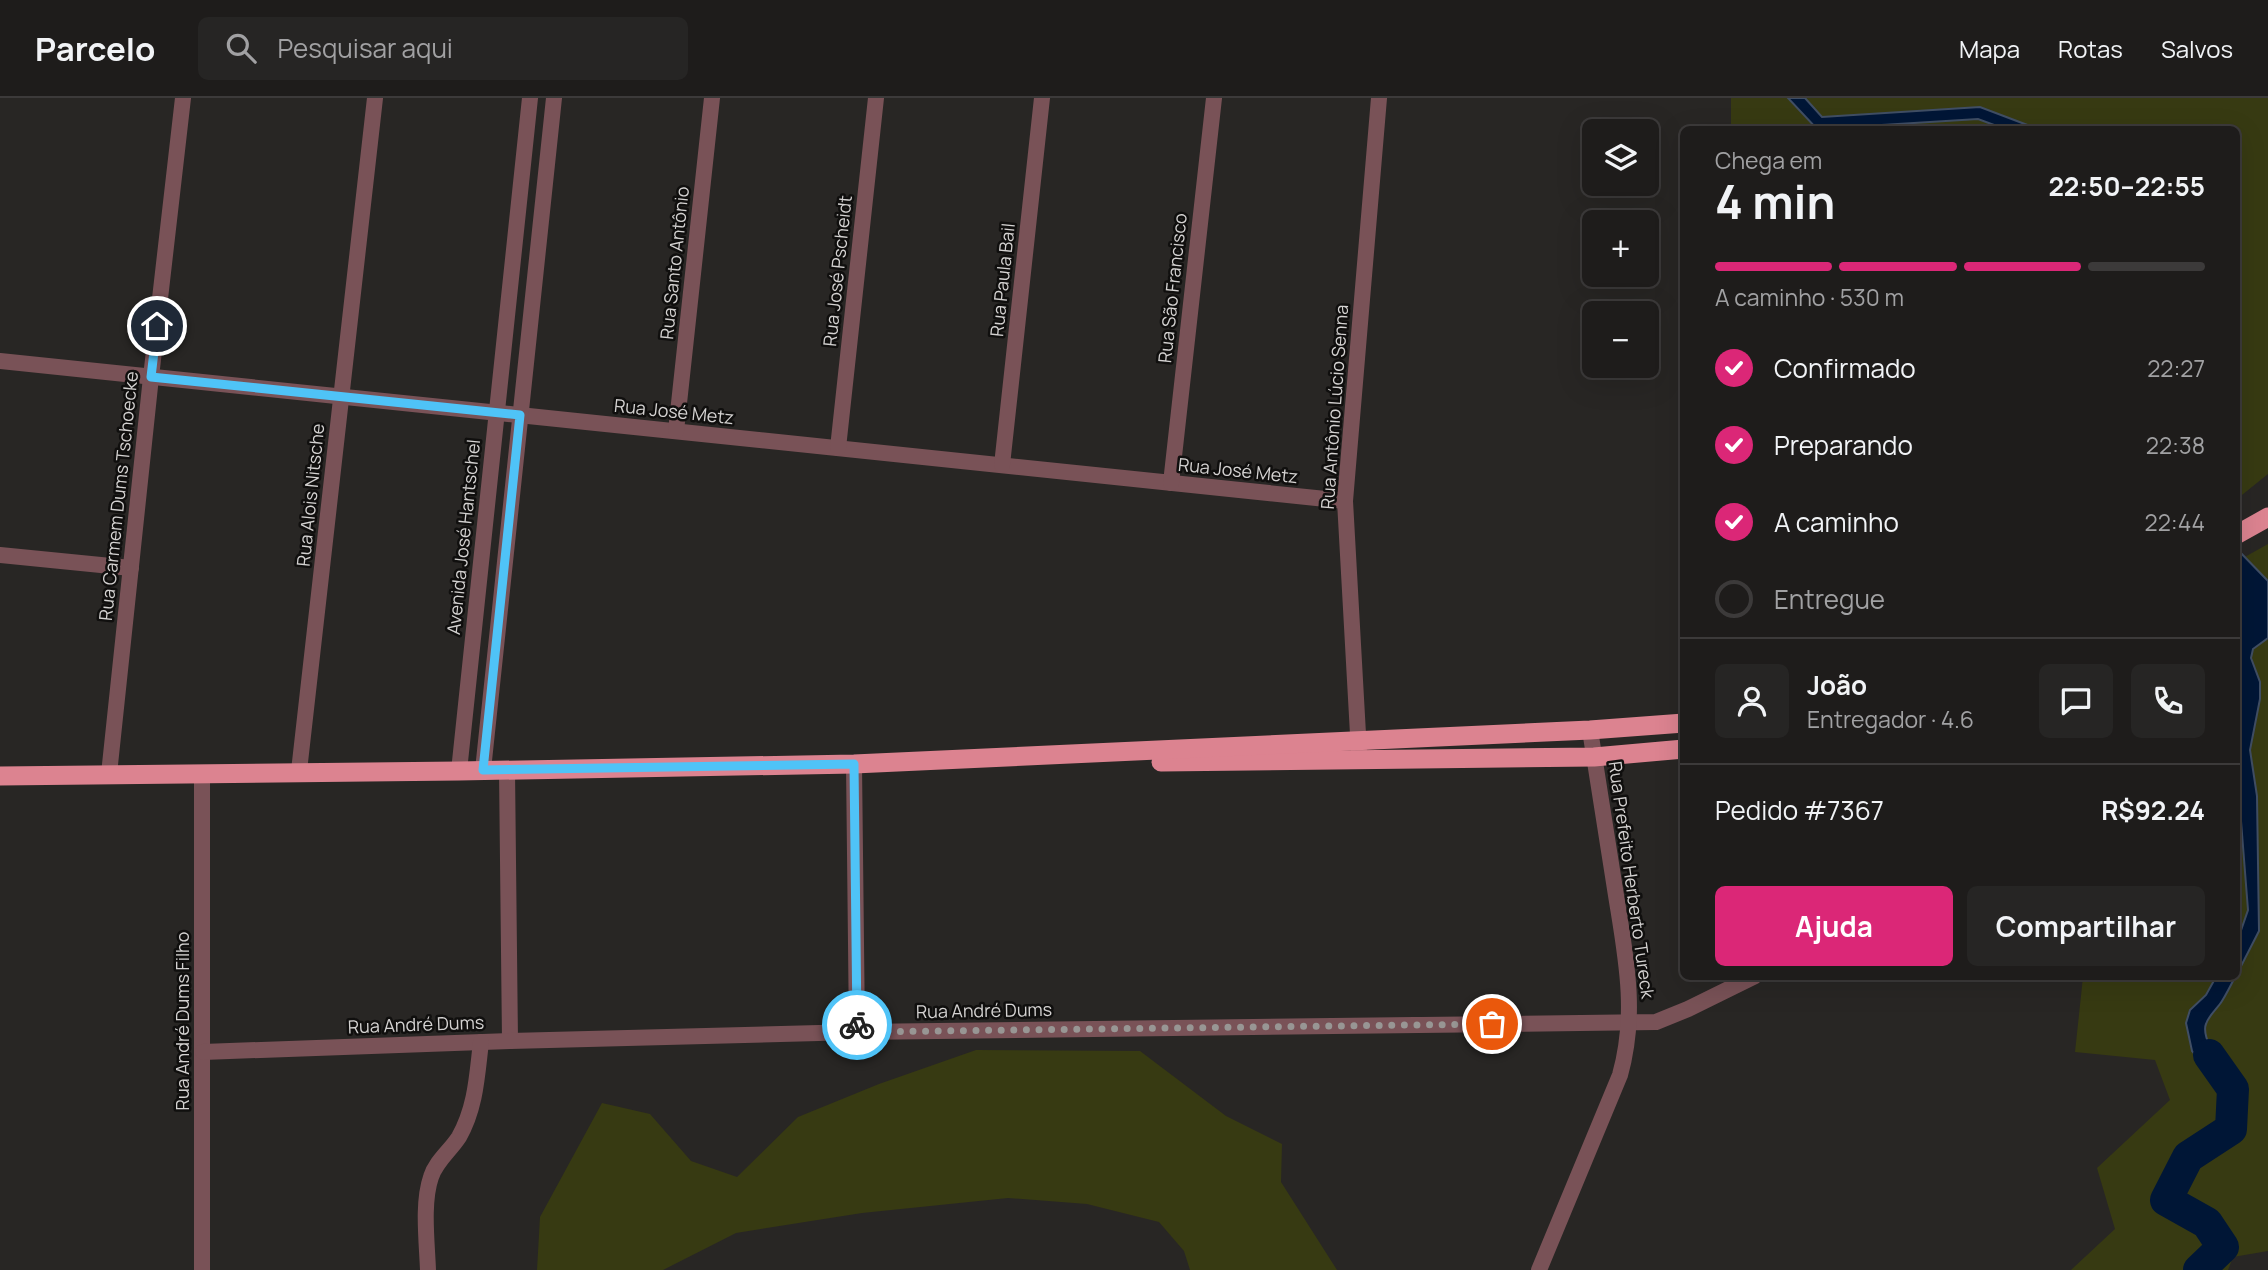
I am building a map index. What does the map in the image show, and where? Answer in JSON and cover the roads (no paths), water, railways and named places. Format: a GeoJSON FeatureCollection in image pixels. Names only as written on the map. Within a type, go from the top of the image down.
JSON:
{"type":"FeatureCollection","features":[{"type":"Feature","properties":{"kind":"highway"},"geometry":{"type":"LineString","coordinates":[[2243,532],[2268,517]]}},
{"type":"Feature","properties":{"kind":"highway"},"geometry":{"type":"LineString","coordinates":[[0,776],[887,763],[1590,730],[1680,723]]}},
{"type":"Feature","properties":{"kind":"highway"},"geometry":{"type":"LineString","coordinates":[[887,763],[1594,757],[1680,749]]}},
{"type":"Feature","properties":{"kind":"street","name":"Rua Carmem Dums Tschoecke"},"geometry":{"type":"LineString","coordinates":[[109,774],[183,98]]}},
{"type":"Feature","properties":{"kind":"street","name":"Rua Alois Nitsche"},"geometry":{"type":"LineString","coordinates":[[299,771],[375,98]]}},
{"type":"Feature","properties":{"kind":"street","name":"Avenida José Hantschel"},"geometry":{"type":"LineString","coordinates":[[459,771],[530,98]]}},
{"type":"Feature","properties":{"kind":"street"},"geometry":{"type":"LineString","coordinates":[[483,770],[554,98]]}},
{"type":"Feature","properties":{"kind":"street","name":"Rua Santo Antônio"},"geometry":{"type":"LineString","coordinates":[[676,431],[712,98]]}},
{"type":"Feature","properties":{"kind":"street","name":"Rua José Pscheidt"},"geometry":{"type":"LineString","coordinates":[[838,448],[876,98]]}},
{"type":"Feature","properties":{"kind":"street","name":"Rua Paula Bail"},"geometry":{"type":"LineString","coordinates":[[1002,465],[1042,98]]}},
{"type":"Feature","properties":{"kind":"street","name":"Rua São Francisco"},"geometry":{"type":"LineString","coordinates":[[1171,483],[1214,98]]}},
{"type":"Feature","properties":{"kind":"street","name":"Rua Antônio Lúcio Senna"},"geometry":{"type":"LineString","coordinates":[[1359,761],[1345,501],[1380,98]]}},
{"type":"Feature","properties":{"kind":"street","name":"Rua José Metz"},"geometry":{"type":"LineString","coordinates":[[0,361],[1345,501]]}},
{"type":"Feature","properties":{"kind":"street"},"geometry":{"type":"LineString","coordinates":[[0,555],[131,568]]}},
{"type":"Feature","properties":{"kind":"street","name":"Rua Prefeito Herberto Tureck"},"geometry":{"type":"LineString","coordinates":[[1539,1270],[1620,1075],[1626,1056],[1630,1022],[1628,976],[1590,730]]}},
{"type":"Feature","properties":{"kind":"street"},"geometry":{"type":"LineString","coordinates":[[854,764],[857,1032]]}},
{"type":"Feature","properties":{"kind":"street"},"geometry":{"type":"LineString","coordinates":[[507,770],[510,1041]]}},
{"type":"Feature","properties":{"kind":"street","name":"Rua André Dums Filho"},"geometry":{"type":"LineString","coordinates":[[202,773],[202,1270]]}},
{"type":"Feature","properties":{"kind":"street","name":"Rua André Dums"},"geometry":{"type":"LineString","coordinates":[[203,1052],[857,1032],[1656,1022],[1747,980]]}},
{"type":"Feature","properties":{"kind":"street"},"geometry":{"type":"LineString","coordinates":[[428,1270],[427,1203],[431,1175],[457,1139],[468,1118],[475,1097],[481,1042]]}},
{"type":"Feature","properties":{"kind":"water"},"geometry":{"type":"Polygon","coordinates":[[[1788,98],[1805,98],[1822,117],[1980,107],[2030,126],[1997,126],[1978,119],[1865,126],[1814,126],[1788,98]]]}},
{"type":"Feature","properties":{"kind":"water"},"geometry":{"type":"Polygon","coordinates":[[[2240,552],[2268,581],[2268,638],[2253,649],[2251,658],[2260,682],[2260,699],[2250,750],[2257,796],[2259,931],[2240,968],[2240,933],[2248,910],[2240,808],[2240,552]]]}},
{"type":"Feature","properties":{"kind":"water"},"geometry":{"type":"Polygon","coordinates":[[[2214,980],[2233,980],[2207,1021],[2205,1030],[2210,1047],[2232,1089],[2192,1051],[2186,1023],[2190,1010],[2206,995],[2214,980]]]}},
{"type":"Feature","properties":{"kind":"waterway"},"geometry":{"type":"LineString","coordinates":[[2199,1270],[2223,1247],[2207,1223],[2166,1200],[2188,1157],[2231,1129],[2233,1089],[2209,1055]]}}]}
